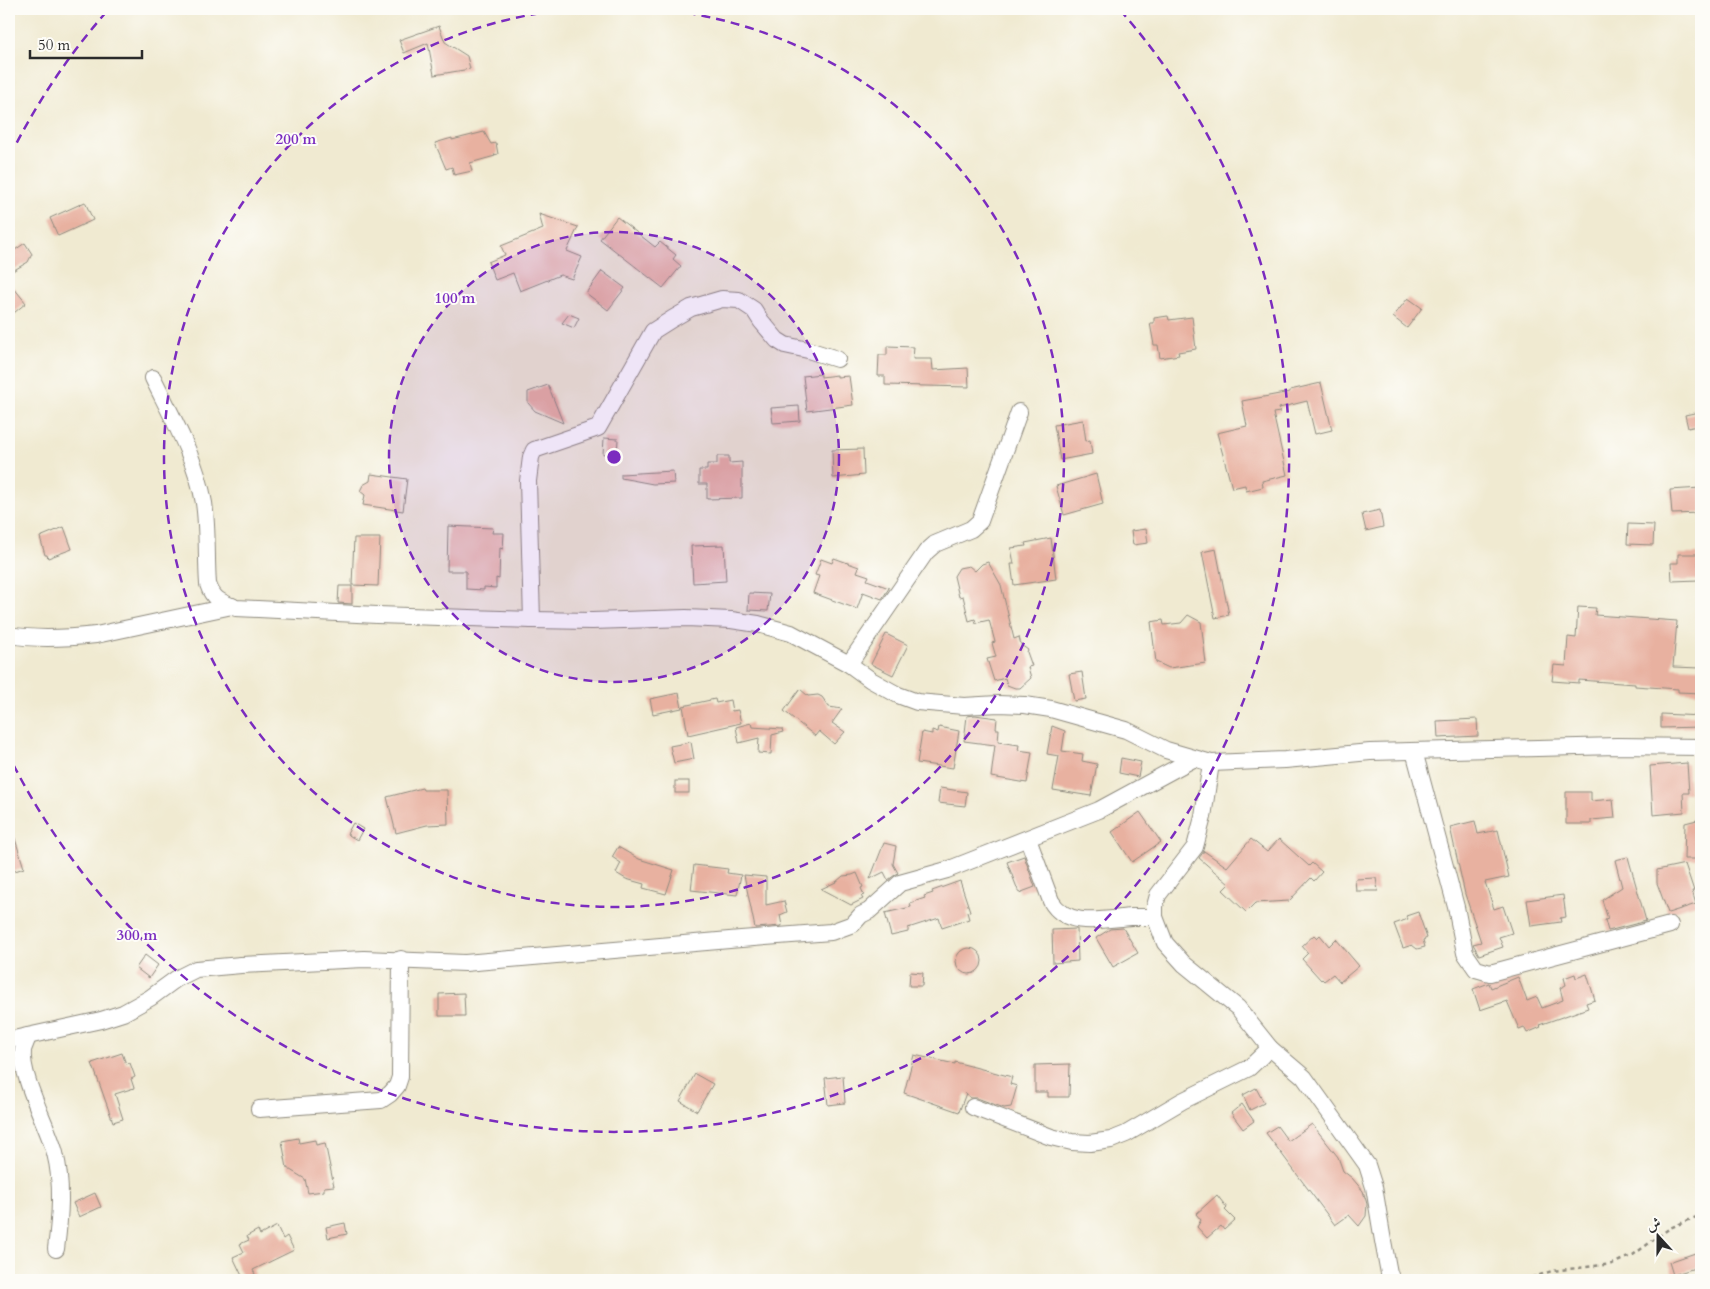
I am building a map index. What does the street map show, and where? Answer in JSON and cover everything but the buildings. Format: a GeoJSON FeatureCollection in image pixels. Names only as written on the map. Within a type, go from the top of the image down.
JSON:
{"type":"FeatureCollection","features":[{"type":"Feature","properties":{"kind":"street"},"geometry":{"type":"LineString","coordinates":[[532,620],[528,481],[531,457],[534,450],[598,428],[654,331],[691,308],[722,299],[739,300],[754,310],[777,340],[785,345],[837,359]]}},
{"type":"Feature","properties":{"kind":"street"},"geometry":{"type":"LineString","coordinates":[[153,378],[185,445],[204,503],[208,584],[211,594],[219,602],[236,608],[532,620],[592,621],[686,618],[731,620],[758,624],[791,633],[850,664],[871,680],[898,695],[917,702],[964,706],[1025,705],[1051,709],[1126,730],[1166,750],[1211,763],[1414,751],[1617,746],[1701,748]]}},
{"type":"Feature","properties":{"kind":"street"},"geometry":{"type":"LineString","coordinates":[[850,664],[926,552],[935,544],[971,529],[980,521],[1019,412]]}},
{"type":"Feature","properties":{"kind":"street"},"geometry":{"type":"LineString","coordinates":[[9,635],[19,637],[75,638],[232,606]]}},
{"type":"Feature","properties":{"kind":"street"},"geometry":{"type":"LineString","coordinates":[[1414,751],[1456,908],[1465,954],[1476,968],[1490,973],[1670,925]]}},
{"type":"Feature","properties":{"kind":"street"},"geometry":{"type":"LineString","coordinates":[[56,1249],[60,1182],[55,1153],[30,1085],[23,1061],[24,1049],[15,1036],[101,1020],[123,1013],[150,998],[176,978],[196,969],[327,960],[401,959],[473,962],[831,932],[853,924],[861,915],[869,911],[900,884],[947,870],[1099,810],[1193,759]]}},
{"type":"Feature","properties":{"kind":"street"},"geometry":{"type":"LineString","coordinates":[[1211,763],[1203,817],[1195,847],[1158,895],[1155,917],[1166,943],[1184,964],[1238,1008],[1270,1048],[1304,1077],[1366,1165],[1374,1187],[1386,1261],[1392,1280]]}},
{"type":"Feature","properties":{"kind":"street"},"geometry":{"type":"LineString","coordinates":[[1028,839],[1051,900],[1056,909],[1063,914],[1074,919],[1098,921],[1133,917],[1155,917]]}},
{"type":"Feature","properties":{"kind":"street"},"geometry":{"type":"LineString","coordinates":[[259,1109],[381,1100],[398,1086],[400,1077],[401,959]]}},
{"type":"Feature","properties":{"kind":"street"},"geometry":{"type":"LineString","coordinates":[[973,1107],[1051,1137],[1072,1142],[1090,1143],[1111,1140],[1126,1134],[1182,1101],[1249,1068],[1270,1048]]}},
{"type":"Feature","properties":{"kind":"path"},"geometry":{"type":"LineString","coordinates":[[1524,1280],[1552,1271],[1612,1264],[1633,1255],[1670,1228],[1701,1215]]}}]}
